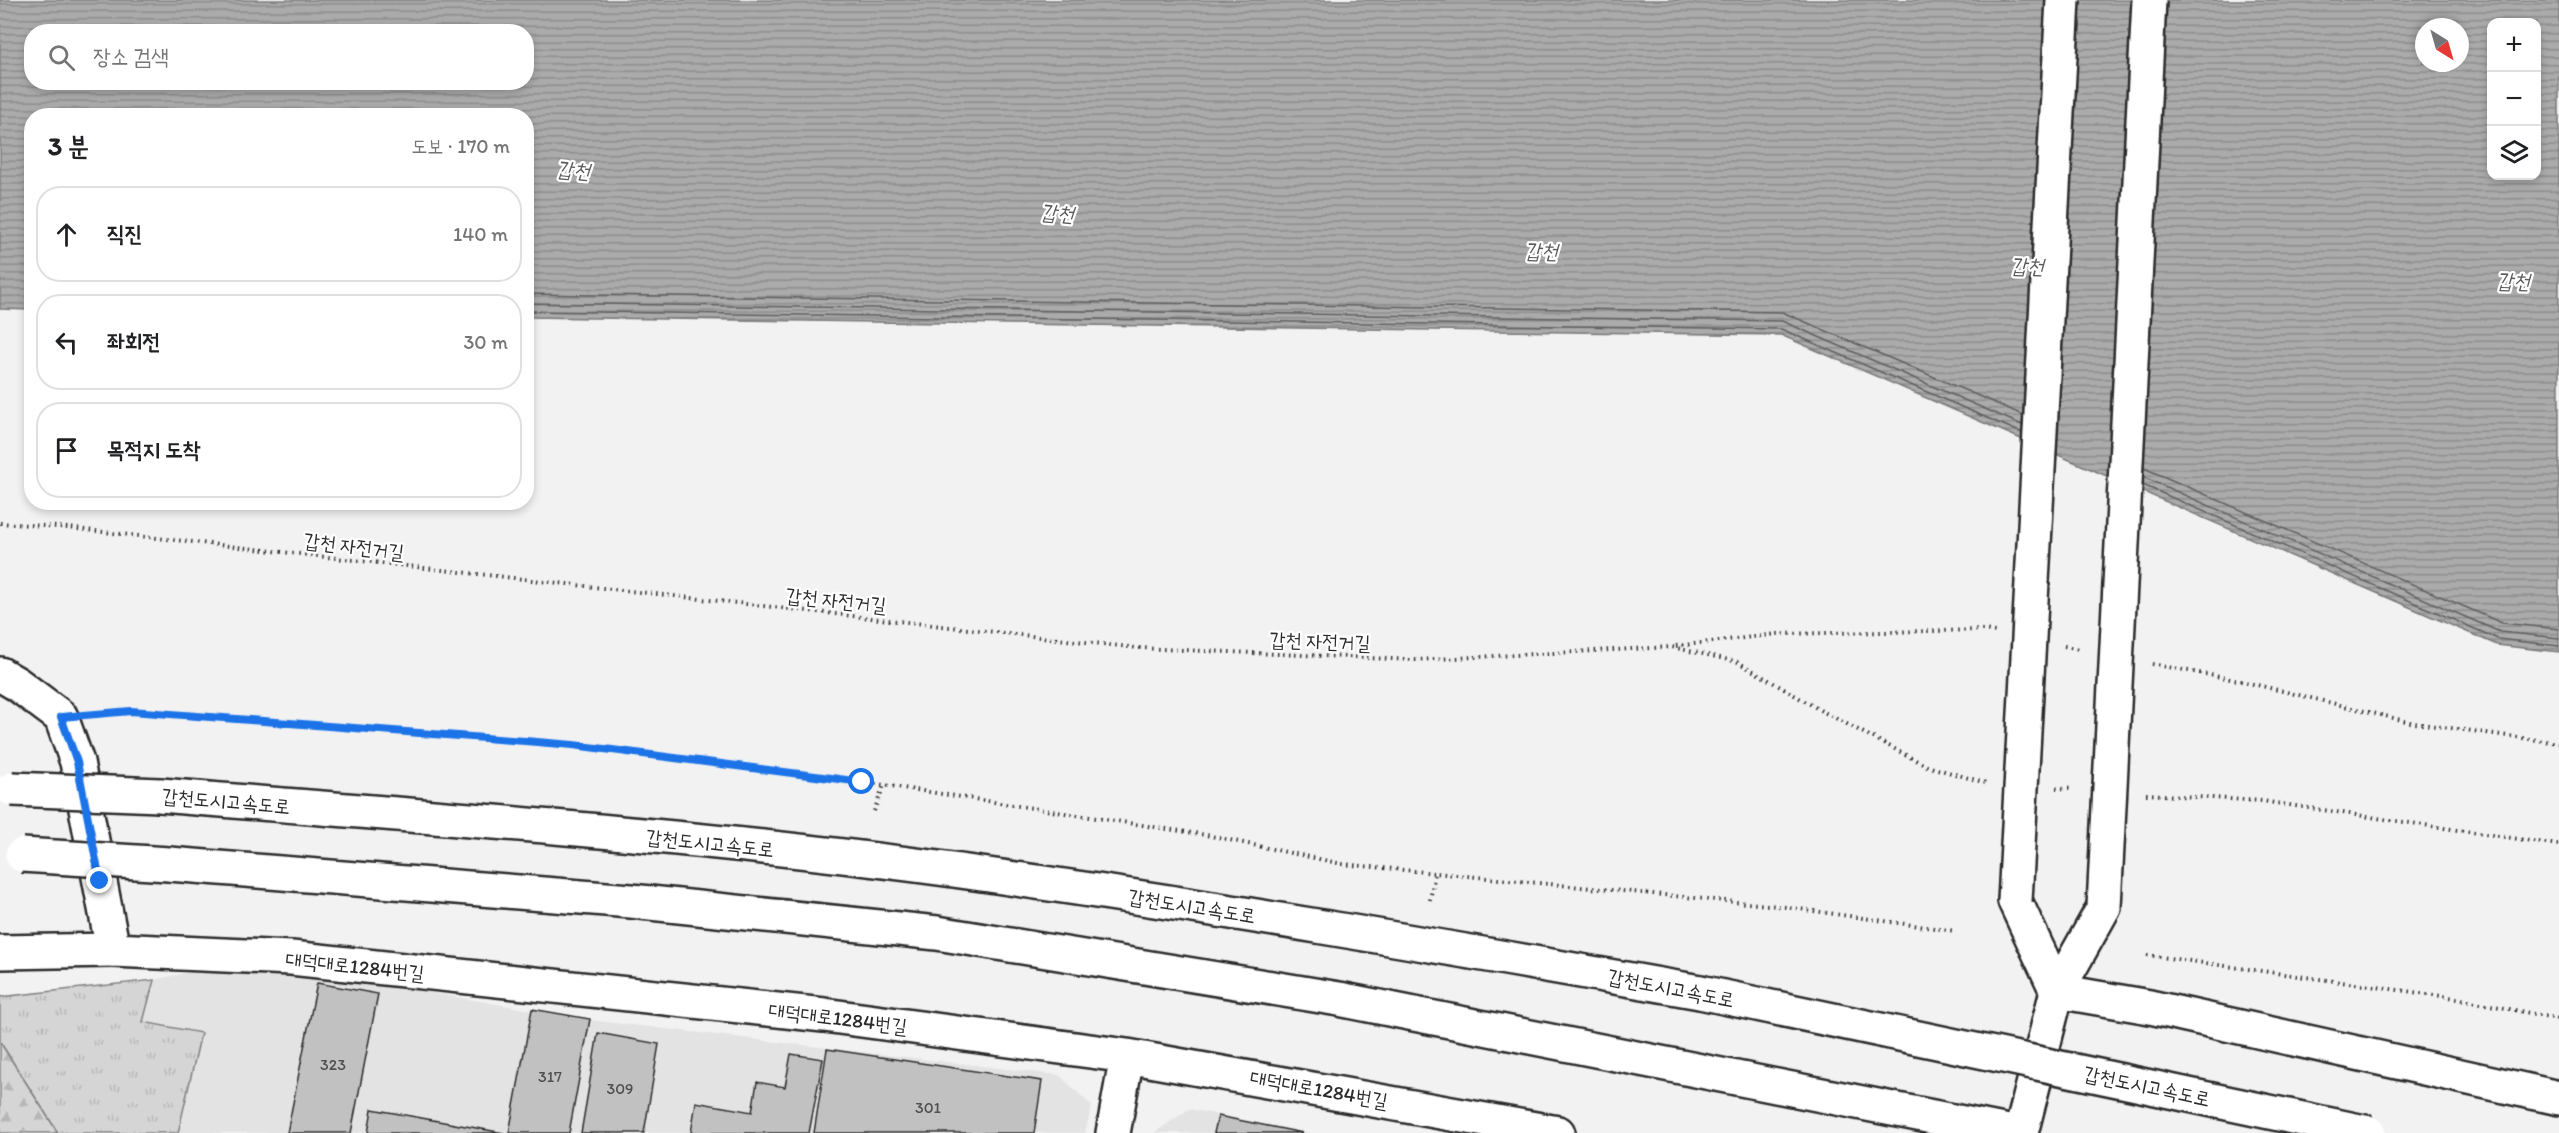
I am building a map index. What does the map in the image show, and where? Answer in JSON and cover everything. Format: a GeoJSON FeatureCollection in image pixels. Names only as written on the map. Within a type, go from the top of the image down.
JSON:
{"type":"FeatureCollection","features":[{"type":"Feature","properties":{"kind":"main road"},"geometry":{"type":"LineString","coordinates":[[2057,992],[2015,901],[2063,0]]}},
{"type":"Feature","properties":{"kind":"main road"},"geometry":{"type":"LineString","coordinates":[[2021,1133],[2057,992],[2104,907],[2149,0]]}},
{"type":"Feature","properties":{"kind":"main road"},"geometry":{"type":"LineString","coordinates":[[0,674],[18,684],[61,717],[77,762],[113,951]]}},
{"type":"Feature","properties":{"kind":"main road","name":"갑천도시고속도로"},"geometry":{"type":"LineString","coordinates":[[6,789],[160,795],[630,834],[951,870],[1344,930],[1700,992],[2368,1133]]}},
{"type":"Feature","properties":{"kind":"main road"},"geometry":{"type":"LineString","coordinates":[[11,854],[169,864],[631,901],[937,933],[1339,999],[2013,1133]]}},
{"type":"Feature","properties":{"kind":"main road","name":"대덕대로1284번길"},"geometry":{"type":"LineString","coordinates":[[0,952],[113,951],[303,960],[824,1015],[1127,1056],[1558,1133]]}},
{"type":"Feature","properties":{"kind":"main road"},"geometry":{"type":"LineString","coordinates":[[2057,992],[2150,1007],[2559,1098]]}},
{"type":"Feature","properties":{"kind":"main road"},"geometry":{"type":"LineString","coordinates":[[1113,1133],[1127,1056]]}},
{"type":"Feature","properties":{"kind":"path","name":"갑천 자전거길"},"geometry":{"type":"LineString","coordinates":[[0,523],[59,527],[1138,648],[1416,660],[1672,647]]}},
{"type":"Feature","properties":{"kind":"path"},"geometry":{"type":"LineString","coordinates":[[61,717],[131,711],[561,744],[884,785],[1206,835],[1342,864],[1778,906],[1955,931]]}},
{"type":"Feature","properties":{"kind":"path"},"geometry":{"type":"LineString","coordinates":[[874,812],[884,785]]}},
{"type":"Feature","properties":{"kind":"path"},"geometry":{"type":"LineString","coordinates":[[1430,900],[1435,873]]}},
{"type":"Feature","properties":{"kind":"path"},"geometry":{"type":"LineString","coordinates":[[2147,955],[2456,998],[2559,1019]]}},
{"type":"Feature","properties":{"kind":"shaded area"},"geometry":{"type":"Polygon","coordinates":[[[216,966],[386,985],[589,1020],[1059,1075],[1092,1106],[1085,1133],[178,1133],[201,1033],[143,1022],[154,980],[216,966]]]}},
{"type":"Feature","properties":{"kind":"shaded area"},"geometry":{"type":"Polygon","coordinates":[[[1189,1109],[1310,1133],[1154,1133],[1189,1109]]]}},
{"type":"Feature","properties":{"kind":"green space"},"geometry":{"type":"Polygon","coordinates":[[[154,980],[143,1022],[201,1033],[178,1133],[58,1133],[0,1042],[0,997],[154,980]]]}},
{"type":"Feature","properties":{"kind":"green space"},"geometry":{"type":"Polygon","coordinates":[[[0,1042],[58,1133],[0,1133],[0,1042]]]}},
{"type":"Feature","properties":{"kind":"water","name":"갑천"},"geometry":{"type":"Polygon","coordinates":[[[0,0],[2559,0],[2559,652],[2497,645],[1781,335],[534,317],[534,108],[24,108],[24,310],[0,309],[0,0]]]}},
{"type":"Feature","properties":{"kind":"building"},"geometry":{"type":"Polygon","coordinates":[[[317,983],[378,994],[351,1133],[287,1133],[317,983]]]}},
{"type":"Feature","properties":{"kind":"building"},"geometry":{"type":"Polygon","coordinates":[[[532,1009],[590,1019],[569,1133],[509,1133],[532,1009]]]}},
{"type":"Feature","properties":{"kind":"building"},"geometry":{"type":"Polygon","coordinates":[[[598,1033],[659,1044],[644,1133],[581,1133],[598,1033]]]}},
{"type":"Feature","properties":{"kind":"building"},"geometry":{"type":"Polygon","coordinates":[[[827,1049],[1042,1081],[1034,1133],[814,1133],[827,1049]]]}},
{"type":"Feature","properties":{"kind":"building"},"geometry":{"type":"Polygon","coordinates":[[[791,1054],[823,1059],[809,1133],[691,1133],[696,1102],[752,1112],[757,1082],[785,1087],[791,1054]]]}},
{"type":"Feature","properties":{"kind":"building"},"geometry":{"type":"Polygon","coordinates":[[[372,1109],[504,1133],[368,1133],[372,1109]]]}},
{"type":"Feature","properties":{"kind":"building"},"geometry":{"type":"Polygon","coordinates":[[[1218,1116],[1303,1133],[1214,1133],[1218,1116]]]}},
{"type":"Feature","properties":{"kind":"route"},"geometry":{"type":"LineString","coordinates":[[100,881],[77,762],[61,717],[131,711],[525,741],[573,745],[862,782]]}}]}
